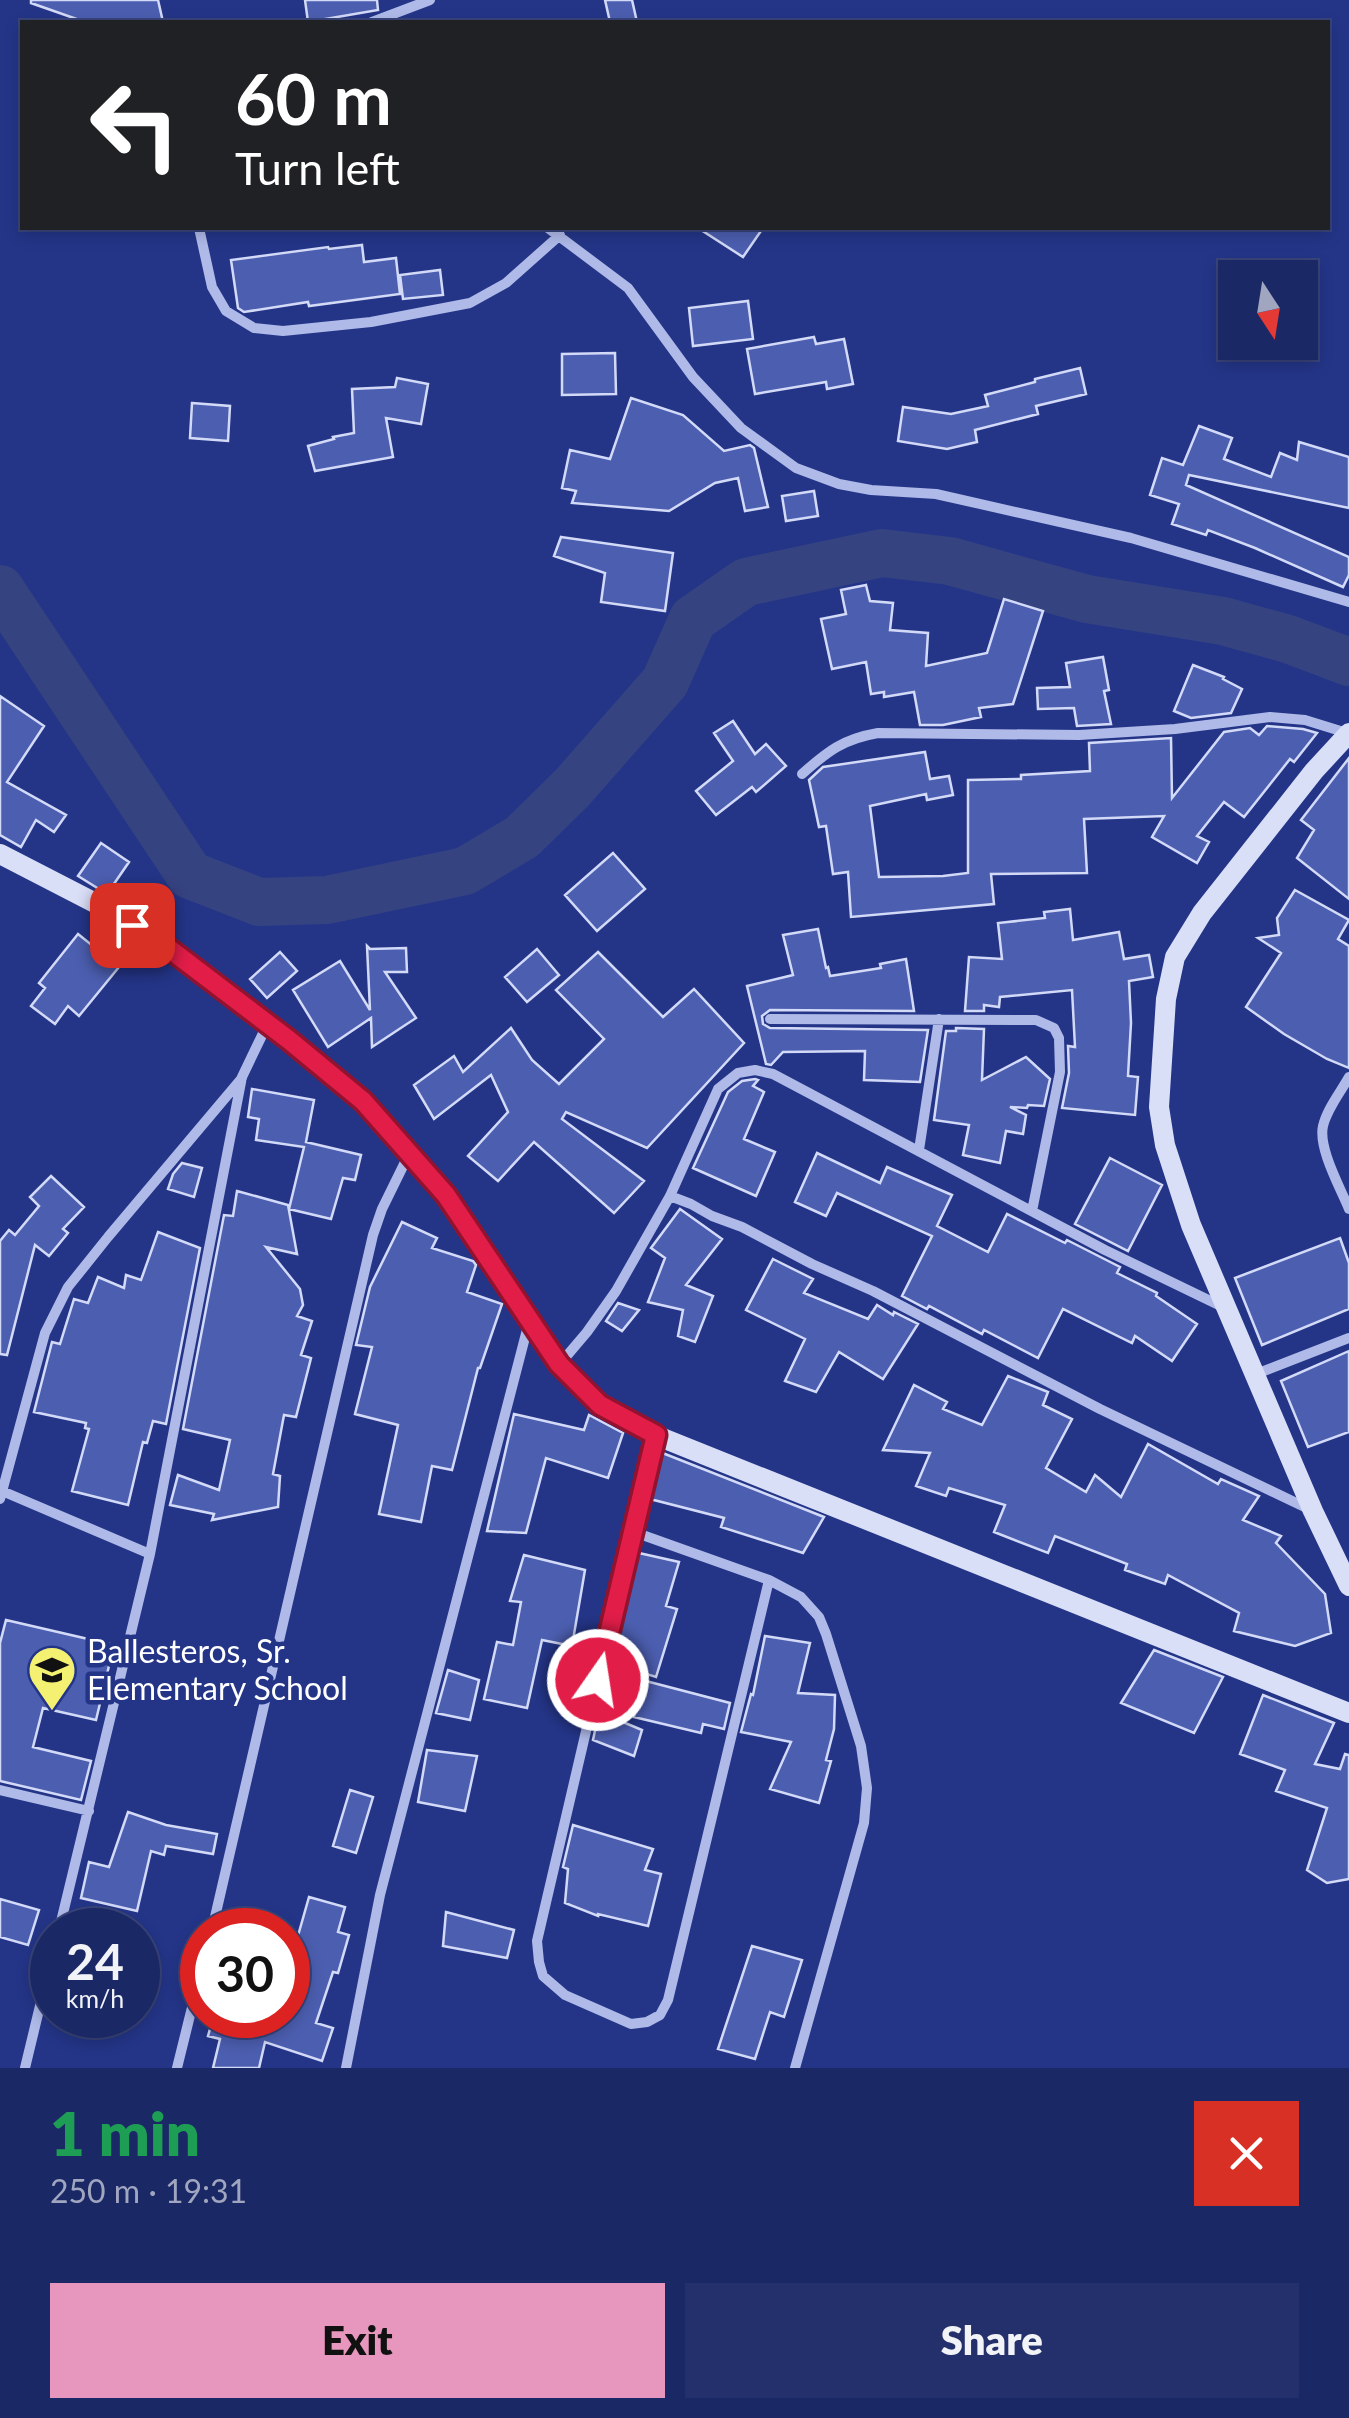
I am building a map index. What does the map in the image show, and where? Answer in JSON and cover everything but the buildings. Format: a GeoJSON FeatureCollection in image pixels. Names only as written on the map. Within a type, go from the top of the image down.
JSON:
{"type":"FeatureCollection","features":[{"type":"Feature","properties":{"kind":"street"},"geometry":{"type":"LineString","coordinates":[[377,20],[430,0]]}},
{"type":"Feature","properties":{"kind":"street"},"geometry":{"type":"LineString","coordinates":[[199,230],[212,286],[226,311],[254,328],[283,330],[371,322],[470,303],[506,283],[560,235]]}},
{"type":"Feature","properties":{"kind":"street"},"geometry":{"type":"LineString","coordinates":[[551,230],[628,288],[694,377],[742,428],[796,468],[838,484],[936,494],[1131,538],[1349,602]]}},
{"type":"Feature","properties":{"kind":"street"},"geometry":{"type":"LineString","coordinates":[[802,774],[831,748],[878,733],[1079,735],[1175,729],[1270,717],[1305,720],[1349,733],[1314,771],[1202,913],[1175,957],[1166,999],[1159,1107],[1165,1144],[1192,1225],[1313,1512],[1343,1561],[1349,1586]]}},
{"type":"Feature","properties":{"kind":"street"},"geometry":{"type":"LineString","coordinates":[[0,854],[101,906],[163,944],[363,1101],[446,1195],[559,1364],[600,1405],[656,1435],[1349,1713]]}},
{"type":"Feature","properties":{"kind":"street"},"geometry":{"type":"LineString","coordinates":[[919,1150],[939,1019]]}},
{"type":"Feature","properties":{"kind":"street"},"geometry":{"type":"LineString","coordinates":[[770,1020],[1036,1020],[1054,1028],[1060,1038],[1060,1072],[1032,1211]]}},
{"type":"Feature","properties":{"kind":"street"},"geometry":{"type":"LineString","coordinates":[[65,1908],[150,1554],[242,1078],[267,1025]]}},
{"type":"Feature","properties":{"kind":"street"},"geometry":{"type":"LineString","coordinates":[[559,1364],[616,1291],[670,1196],[718,1089],[738,1073],[755,1070],[773,1074],[1226,1309]]}},
{"type":"Feature","properties":{"kind":"street"},"geometry":{"type":"LineString","coordinates":[[1349,1077],[1327,1114],[1322,1132],[1325,1150],[1349,1209]]}},
{"type":"Feature","properties":{"kind":"street"},"geometry":{"type":"LineString","coordinates":[[150,1554],[1,1495],[45,1332],[68,1287],[242,1078]]}},
{"type":"Feature","properties":{"kind":"street"},"geometry":{"type":"LineString","coordinates":[[217,1908],[374,1235],[382,1208],[410,1154]]}},
{"type":"Feature","properties":{"kind":"street"},"geometry":{"type":"LineString","coordinates":[[670,1196],[873,1291],[1100,1409],[1313,1512]]}},
{"type":"Feature","properties":{"kind":"street"},"geometry":{"type":"LineString","coordinates":[[346,2068],[380,1895],[529,1322]]}},
{"type":"Feature","properties":{"kind":"street"},"geometry":{"type":"LineString","coordinates":[[1256,1374],[1349,1338]]}},
{"type":"Feature","properties":{"kind":"street"},"geometry":{"type":"LineString","coordinates":[[656,1435],[537,1942],[544,1976],[565,1995],[631,2024],[660,2015],[668,2000],[769,1580]]}},
{"type":"Feature","properties":{"kind":"street"},"geometry":{"type":"LineString","coordinates":[[634,1532],[769,1580],[801,1597],[819,1616],[861,1746],[867,1788],[864,1823],[795,2068]]}},
{"type":"Feature","properties":{"kind":"street"},"geometry":{"type":"LineString","coordinates":[[0,1790],[89,1811]]}},
{"type":"Feature","properties":{"kind":"street"},"geometry":{"type":"LineString","coordinates":[[25,2068],[32,2038]]}},
{"type":"Feature","properties":{"kind":"street"},"geometry":{"type":"LineString","coordinates":[[177,2068],[184,2038]]}},
{"type":"Feature","properties":{"kind":"waterway"},"geometry":{"type":"LineString","coordinates":[[0,589],[190,875],[259,902],[327,900],[465,871],[522,837],[572,788],[665,682],[693,619],[746,582],[882,553],[950,561],[1087,599],[1223,621],[1349,662]]}},
{"type":"Feature","properties":{"kind":"place","name":"Ballesteros, Sr. Elementary School"},"geometry":{"type":"Point","coordinates":[52,1712]}},
{"type":"Feature","properties":{"kind":"route"},"geometry":{"type":"LineString","coordinates":[[132,925],[289,1040],[363,1101],[446,1195],[559,1364],[600,1405],[656,1435],[598,1680]]}}]}
